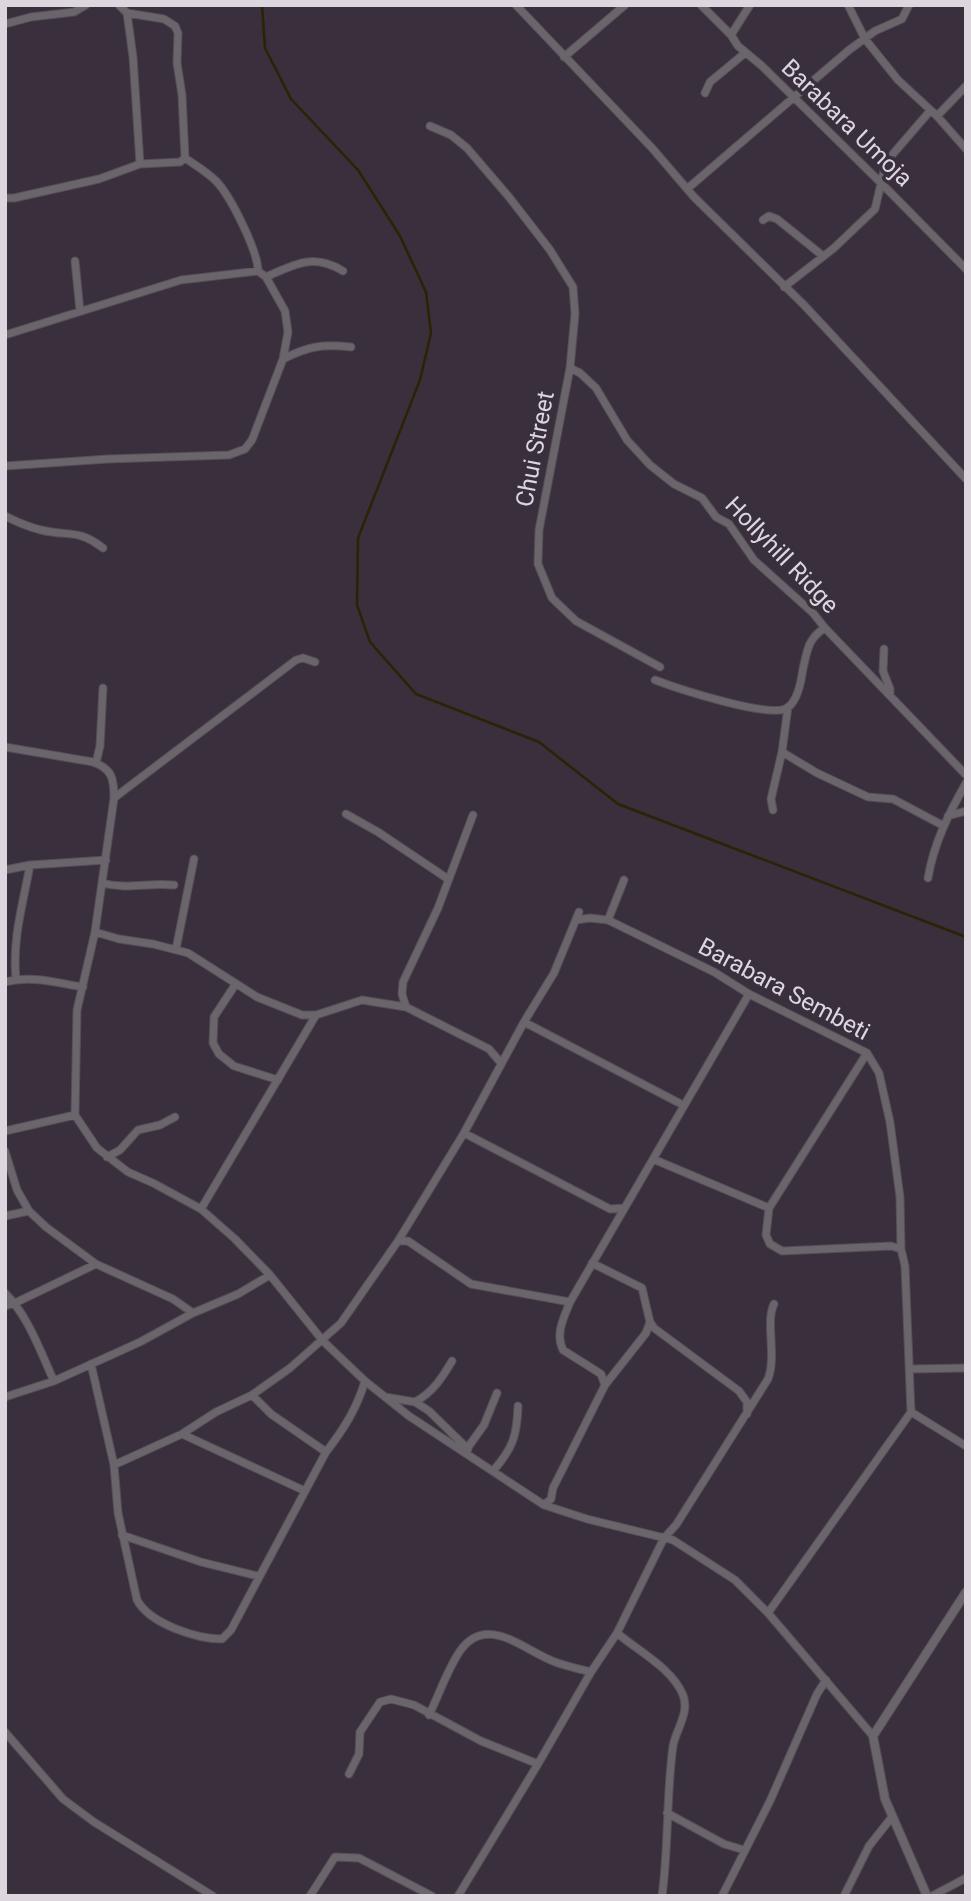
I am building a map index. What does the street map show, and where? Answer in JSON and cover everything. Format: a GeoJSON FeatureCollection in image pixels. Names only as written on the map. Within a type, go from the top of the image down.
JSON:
{"type":"FeatureCollection","features":[{"type":"Feature","properties":{"kind":"street"},"geometry":{"type":"LineString","coordinates":[[5,24],[31,17],[74,12],[86,5]]}},
{"type":"Feature","properties":{"kind":"street"},"geometry":{"type":"LineString","coordinates":[[119,5],[127,13],[164,19],[175,26],[178,33],[177,63],[182,96],[185,158]]}},
{"type":"Feature","properties":{"kind":"street"},"geometry":{"type":"LineString","coordinates":[[516,5],[652,148],[687,189],[804,305],[966,478]]}},
{"type":"Feature","properties":{"kind":"street"},"geometry":{"type":"LineString","coordinates":[[565,57],[625,5]]}},
{"type":"Feature","properties":{"kind":"street","name":"Barabara Umoja"},"geometry":{"type":"LineString","coordinates":[[701,5],[745,53],[966,269]]}},
{"type":"Feature","properties":{"kind":"street"},"geometry":{"type":"LineString","coordinates":[[731,35],[750,5]]}},
{"type":"Feature","properties":{"kind":"street"},"geometry":{"type":"LineString","coordinates":[[848,5],[865,39],[898,80],[966,149]]}},
{"type":"Feature","properties":{"kind":"street"},"geometry":{"type":"LineString","coordinates":[[687,189],[849,50],[874,31],[902,19],[909,5]]}},
{"type":"Feature","properties":{"kind":"street"},"geometry":{"type":"LineString","coordinates":[[127,13],[133,57],[140,164]]}},
{"type":"Feature","properties":{"kind":"street"},"geometry":{"type":"LineString","coordinates":[[705,93],[710,82],[745,53]]}},
{"type":"Feature","properties":{"kind":"street"},"geometry":{"type":"LineString","coordinates":[[784,287],[875,209],[886,162],[890,156],[966,86]]}},
{"type":"Feature","properties":{"kind":"street","name":"Chui Street"},"geometry":{"type":"LineString","coordinates":[[430,126],[451,135],[467,148],[550,250],[573,287],[575,314],[570,368],[539,530],[538,564],[552,598],[576,621],[660,667]]}},
{"type":"Feature","properties":{"kind":"street"},"geometry":{"type":"LineString","coordinates":[[5,198],[99,179],[140,164],[180,162],[185,158]]}},
{"type":"Feature","properties":{"kind":"street"},"geometry":{"type":"LineString","coordinates":[[185,158],[216,181],[224,192],[254,250],[258,271]]}},
{"type":"Feature","properties":{"kind":"street"},"geometry":{"type":"LineString","coordinates":[[764,220],[768,216],[778,219],[822,256]]}},
{"type":"Feature","properties":{"kind":"street"},"geometry":{"type":"LineString","coordinates":[[266,277],[295,264],[318,260],[343,271]]}},
{"type":"Feature","properties":{"kind":"street"},"geometry":{"type":"LineString","coordinates":[[75,261],[80,311]]}},
{"type":"Feature","properties":{"kind":"street"},"geometry":{"type":"LineString","coordinates":[[5,335],[181,280],[229,272],[258,271],[266,277],[285,311],[288,332],[284,359],[252,440],[245,449],[229,455],[108,458],[5,466]]}},
{"type":"Feature","properties":{"kind":"street"},"geometry":{"type":"LineString","coordinates":[[284,359],[306,348],[324,344],[351,348]]}},
{"type":"Feature","properties":{"kind":"street","name":"Hollyhill Ridge"},"geometry":{"type":"LineString","coordinates":[[570,368],[580,373],[596,388],[627,440],[650,465],[674,484],[702,498],[716,517],[729,524],[754,560],[813,613],[966,775]]}},
{"type":"Feature","properties":{"kind":"street"},"geometry":{"type":"LineString","coordinates":[[5,516],[45,531],[75,533],[103,548]]}},
{"type":"Feature","properties":{"kind":"street"},"geometry":{"type":"LineString","coordinates":[[773,810],[771,799],[782,752],[788,707],[800,685],[809,642],[825,628]]}},
{"type":"Feature","properties":{"kind":"street"},"geometry":{"type":"LineString","coordinates":[[884,649],[883,671],[890,695]]}},
{"type":"Feature","properties":{"kind":"street"},"geometry":{"type":"LineString","coordinates":[[114,798],[296,660],[309,658],[315,662]]}},
{"type":"Feature","properties":{"kind":"street"},"geometry":{"type":"LineString","coordinates":[[655,680],[675,688],[765,711],[788,707]]}},
{"type":"Feature","properties":{"kind":"street"},"geometry":{"type":"LineString","coordinates":[[96,763],[100,746],[103,688]]}},
{"type":"Feature","properties":{"kind":"street"},"geometry":{"type":"LineString","coordinates":[[5,747],[96,763],[106,767],[114,778],[114,798],[95,932],[77,1010],[75,1115],[97,1148],[128,1172],[201,1209],[270,1275],[323,1341],[365,1381],[409,1416],[465,1450],[544,1505],[587,1520],[673,1540],[735,1580],[768,1613],[873,1736],[885,1799],[929,1896],[966,1878]]}},
{"type":"Feature","properties":{"kind":"street"},"geometry":{"type":"LineString","coordinates":[[782,752],[817,773],[868,797],[894,799],[943,825]]}},
{"type":"Feature","properties":{"kind":"street"},"geometry":{"type":"LineString","coordinates":[[928,878],[932,853],[943,825],[966,783]]}},
{"type":"Feature","properties":{"kind":"street"},"geometry":{"type":"LineString","coordinates":[[947,816],[966,811]]}},
{"type":"Feature","properties":{"kind":"street"},"geometry":{"type":"LineString","coordinates":[[346,814],[448,879]]}},
{"type":"Feature","properties":{"kind":"street"},"geometry":{"type":"LineString","coordinates":[[406,1007],[402,994],[403,982],[438,908],[473,815]]}},
{"type":"Feature","properties":{"kind":"street"},"geometry":{"type":"LineString","coordinates":[[176,949],[194,859]]}},
{"type":"Feature","properties":{"kind":"street"},"geometry":{"type":"LineString","coordinates":[[5,870],[30,865],[106,860]]}},
{"type":"Feature","properties":{"kind":"street"},"geometry":{"type":"LineString","coordinates":[[16,979],[16,929],[30,865]]}},
{"type":"Feature","properties":{"kind":"street"},"geometry":{"type":"LineString","coordinates":[[608,920],[624,880]]}},
{"type":"Feature","properties":{"kind":"street"},"geometry":{"type":"LineString","coordinates":[[102,883],[135,888],[157,883],[174,886]]}},
{"type":"Feature","properties":{"kind":"street"},"geometry":{"type":"LineString","coordinates":[[114,1465],[182,1434],[216,1412],[252,1395],[323,1341],[341,1322],[398,1241],[464,1133],[524,1022],[554,973],[579,912]]}},
{"type":"Feature","properties":{"kind":"street","name":"Barabara Sembeti"},"geometry":{"type":"LineString","coordinates":[[576,920],[608,920],[714,972],[749,994],[867,1053],[879,1073],[890,1122],[900,1197],[911,1412]]}},
{"type":"Feature","properties":{"kind":"street"},"geometry":{"type":"LineString","coordinates":[[95,932],[176,949],[205,963],[257,997],[302,1015],[316,1015],[362,1000],[406,1007],[489,1049],[501,1063]]}},
{"type":"Feature","properties":{"kind":"street"},"geometry":{"type":"LineString","coordinates":[[5,982],[35,979],[83,987]]}},
{"type":"Feature","properties":{"kind":"street"},"geometry":{"type":"LineString","coordinates":[[235,985],[214,1017],[213,1043],[219,1054],[234,1066],[278,1080]]}},
{"type":"Feature","properties":{"kind":"street"},"geometry":{"type":"LineString","coordinates":[[605,1385],[601,1374],[564,1350],[560,1344],[561,1324],[592,1263],[749,994]]}},
{"type":"Feature","properties":{"kind":"street"},"geometry":{"type":"LineString","coordinates":[[201,1209],[316,1015]]}},
{"type":"Feature","properties":{"kind":"street"},"geometry":{"type":"LineString","coordinates":[[524,1022],[683,1105]]}},
{"type":"Feature","properties":{"kind":"street"},"geometry":{"type":"LineString","coordinates":[[867,1053],[769,1208],[766,1234],[774,1247],[782,1251],[891,1246],[901,1250]]}},
{"type":"Feature","properties":{"kind":"street"},"geometry":{"type":"LineString","coordinates":[[5,1131],[75,1115]]}},
{"type":"Feature","properties":{"kind":"street"},"geometry":{"type":"LineString","coordinates":[[107,1157],[120,1150],[138,1130],[167,1123],[175,1117]]}},
{"type":"Feature","properties":{"kind":"street"},"geometry":{"type":"LineString","coordinates":[[464,1133],[610,1209],[624,1208]]}},
{"type":"Feature","properties":{"kind":"street"},"geometry":{"type":"LineString","coordinates":[[5,1151],[17,1190],[29,1210],[46,1227],[96,1264],[173,1299],[193,1313]]}},
{"type":"Feature","properties":{"kind":"street"},"geometry":{"type":"LineString","coordinates":[[653,1159],[769,1208]]}},
{"type":"Feature","properties":{"kind":"street"},"geometry":{"type":"LineString","coordinates":[[5,1216],[29,1210]]}},
{"type":"Feature","properties":{"kind":"street"},"geometry":{"type":"LineString","coordinates":[[398,1241],[408,1241],[471,1284],[570,1302]]}},
{"type":"Feature","properties":{"kind":"street"},"geometry":{"type":"LineString","coordinates":[[592,1263],[642,1288],[650,1322],[654,1328],[739,1391],[747,1402],[747,1415]]}},
{"type":"Feature","properties":{"kind":"street"},"geometry":{"type":"LineString","coordinates":[[5,1306],[96,1264]]}},
{"type":"Feature","properties":{"kind":"street"},"geometry":{"type":"LineString","coordinates":[[5,1397],[54,1381],[139,1342],[193,1313],[238,1294],[270,1275]]}},
{"type":"Feature","properties":{"kind":"street"},"geometry":{"type":"LineString","coordinates":[[5,1293],[25,1318],[54,1381]]}},
{"type":"Feature","properties":{"kind":"street"},"geometry":{"type":"LineString","coordinates":[[458,1896],[617,1633],[664,1538],[676,1525],[747,1415],[771,1371],[771,1312],[774,1304]]}},
{"type":"Feature","properties":{"kind":"street"},"geometry":{"type":"LineString","coordinates":[[544,1505],[551,1499],[553,1488],[605,1385],[646,1333],[650,1322]]}},
{"type":"Feature","properties":{"kind":"street"},"geometry":{"type":"LineString","coordinates":[[415,1402],[441,1380],[452,1361]]}},
{"type":"Feature","properties":{"kind":"street"},"geometry":{"type":"LineString","coordinates":[[91,1364],[114,1465],[115,1494],[122,1535],[132,1582],[143,1610],[196,1636],[222,1639],[231,1630],[326,1452],[353,1413],[365,1381]]}},
{"type":"Feature","properties":{"kind":"street"},"geometry":{"type":"LineString","coordinates":[[910,1369],[966,1368]]}},
{"type":"Feature","properties":{"kind":"street"},"geometry":{"type":"LineString","coordinates":[[465,1450],[484,1425],[497,1393]]}},
{"type":"Feature","properties":{"kind":"street"},"geometry":{"type":"LineString","coordinates":[[252,1395],[271,1414],[326,1452]]}},
{"type":"Feature","properties":{"kind":"street"},"geometry":{"type":"LineString","coordinates":[[384,1396],[415,1402],[429,1411],[465,1450]]}},
{"type":"Feature","properties":{"kind":"street"},"geometry":{"type":"LineString","coordinates":[[493,1471],[514,1441],[518,1406]]}},
{"type":"Feature","properties":{"kind":"street"},"geometry":{"type":"LineString","coordinates":[[768,1613],[911,1412],[966,1446]]}},
{"type":"Feature","properties":{"kind":"street"},"geometry":{"type":"LineString","coordinates":[[182,1434],[305,1491]]}},
{"type":"Feature","properties":{"kind":"street"},"geometry":{"type":"LineString","coordinates":[[122,1535],[201,1562],[258,1576]]}},
{"type":"Feature","properties":{"kind":"street"},"geometry":{"type":"LineString","coordinates":[[873,1736],[966,1592]]}},
{"type":"Feature","properties":{"kind":"street"},"geometry":{"type":"LineString","coordinates":[[617,1633],[663,1669],[684,1698],[685,1712],[674,1742],[662,1896]]}},
{"type":"Feature","properties":{"kind":"street"},"geometry":{"type":"LineString","coordinates":[[429,1715],[459,1652],[472,1638],[481,1634],[498,1634],[555,1662],[591,1672]]}},
{"type":"Feature","properties":{"kind":"street"},"geometry":{"type":"LineString","coordinates":[[722,1896],[826,1680]]}},
{"type":"Feature","properties":{"kind":"street"},"geometry":{"type":"LineString","coordinates":[[349,1773],[359,1754],[360,1732],[380,1702],[391,1699],[414,1705],[481,1741],[538,1764]]}},
{"type":"Feature","properties":{"kind":"street"},"geometry":{"type":"LineString","coordinates":[[5,1732],[63,1799],[94,1822],[213,1896]]}},
{"type":"Feature","properties":{"kind":"street"},"geometry":{"type":"LineString","coordinates":[[667,1813],[724,1844],[744,1850]]}},
{"type":"Feature","properties":{"kind":"street"},"geometry":{"type":"LineString","coordinates":[[844,1896],[869,1846],[892,1817]]}},
{"type":"Feature","properties":{"kind":"street"},"geometry":{"type":"LineString","coordinates":[[310,1896],[330,1862],[335,1857],[345,1857],[359,1858],[432,1896]]}},
{"type":"Feature","properties":{"kind":"waterway"},"geometry":{"type":"LineString","coordinates":[[262,5],[265,48],[291,99],[358,170],[400,236],[426,292],[431,333],[420,380],[358,538],[357,605],[370,642],[416,694],[539,742],[618,804],[966,937]]}}]}
